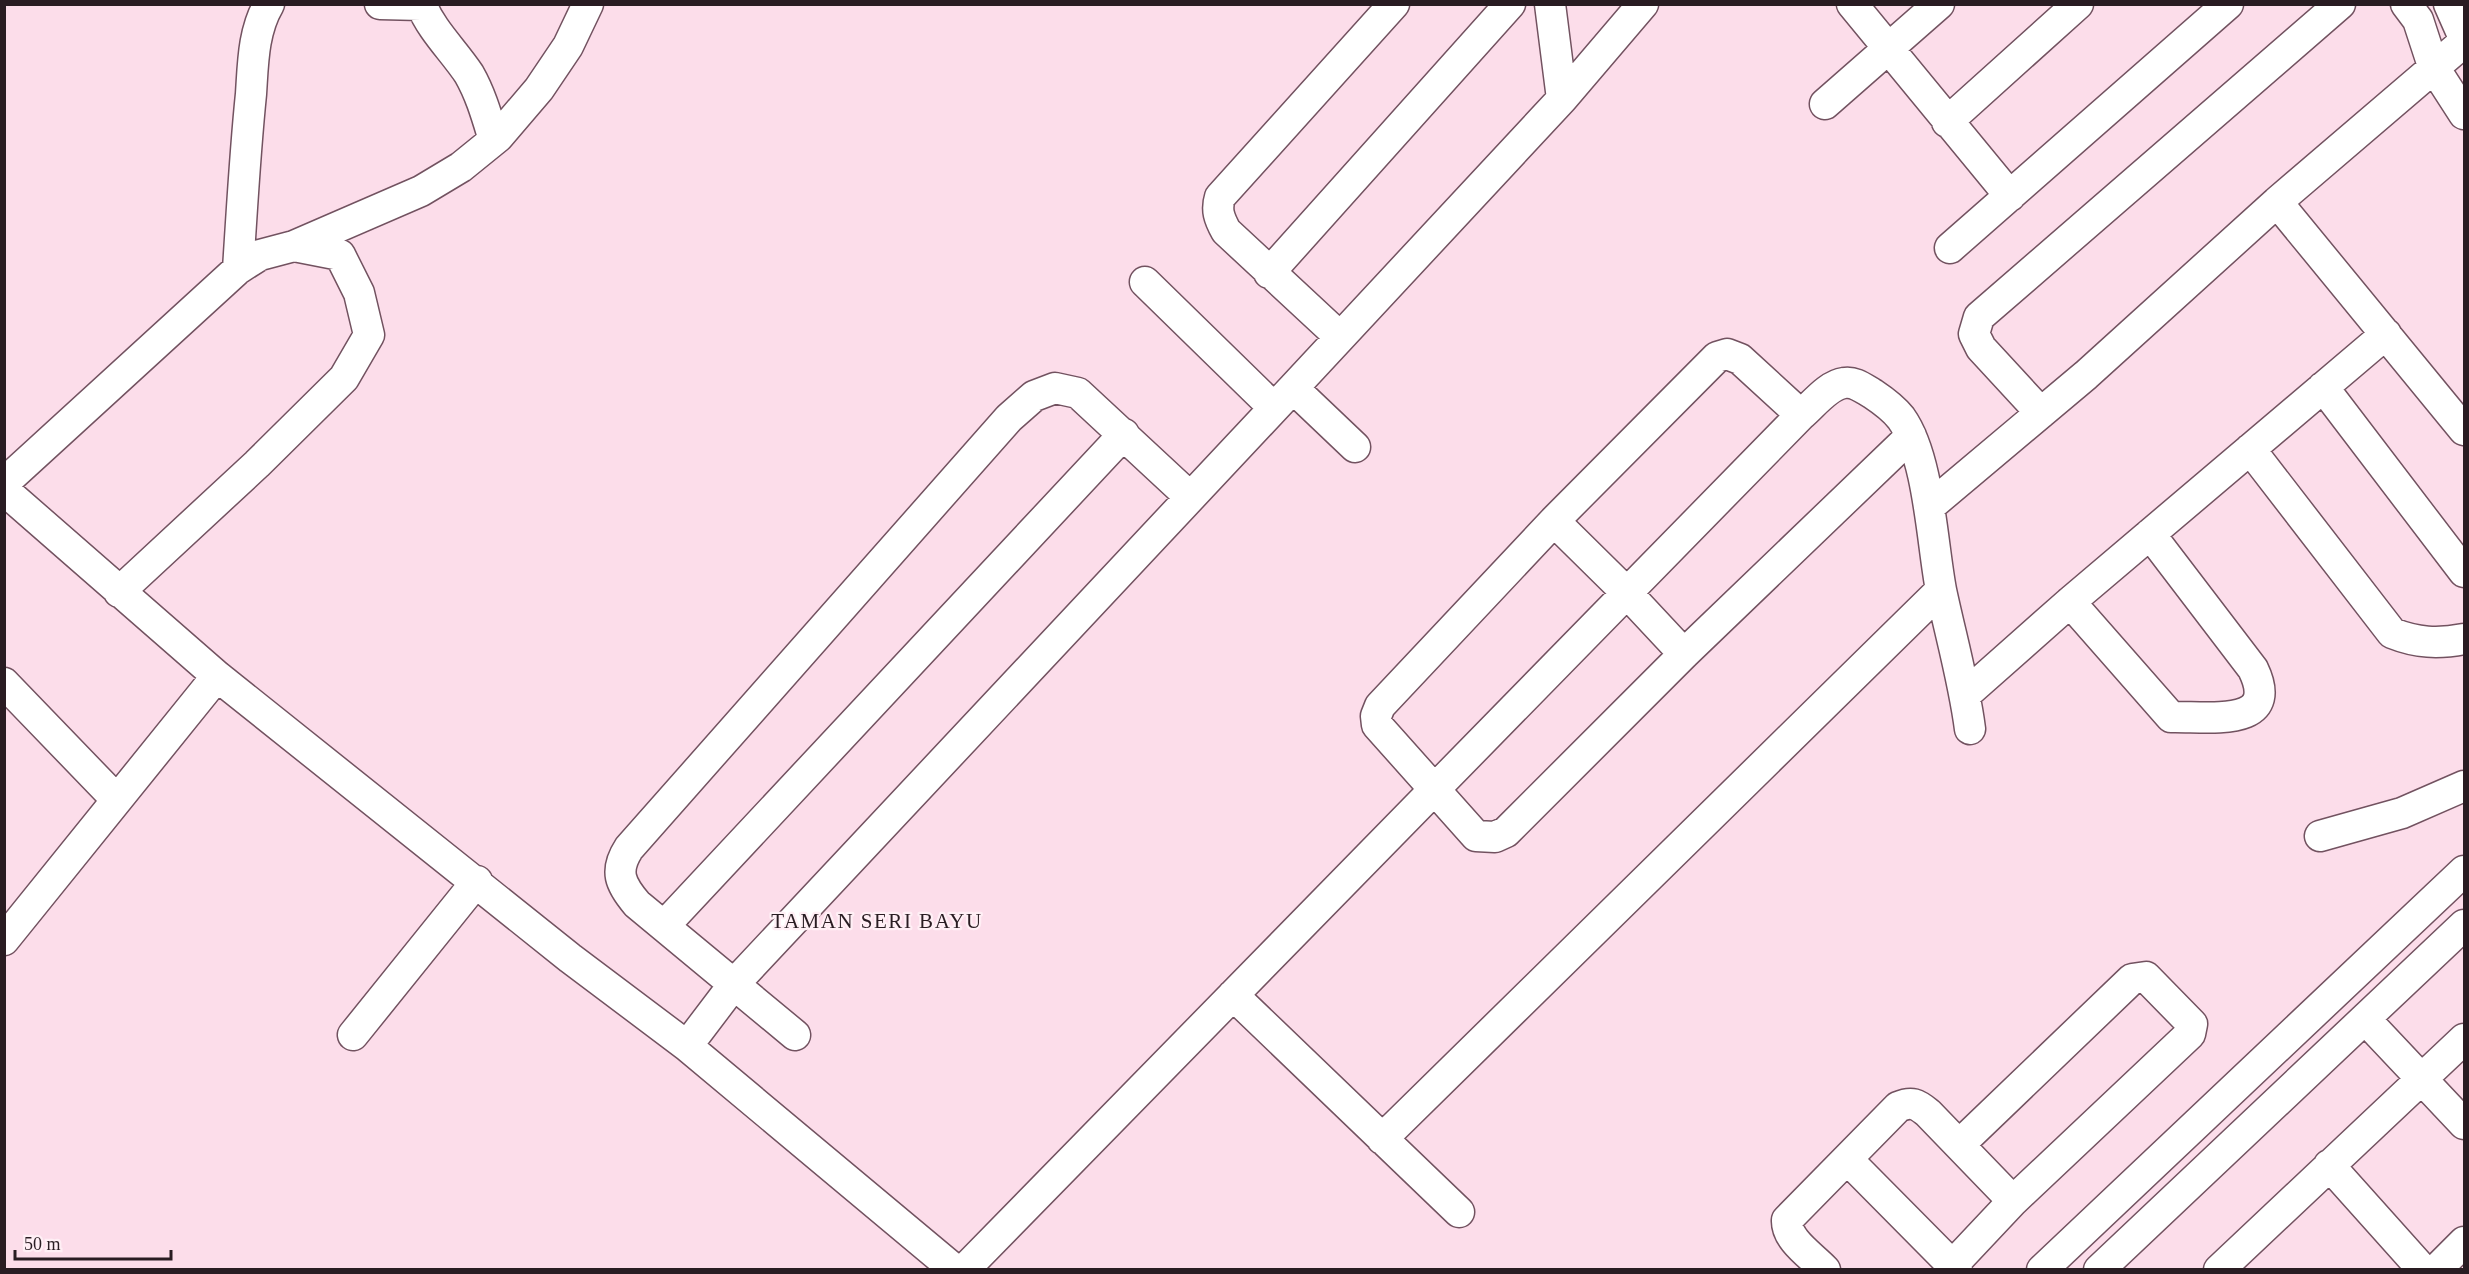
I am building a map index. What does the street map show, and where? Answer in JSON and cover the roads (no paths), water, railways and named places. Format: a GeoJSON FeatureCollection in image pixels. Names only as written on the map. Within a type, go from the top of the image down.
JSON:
{"type":"FeatureCollection","features":[{"type":"Feature","properties":{"kind":"street"},"geometry":{"type":"LineString","coordinates":[[238,269],[255,44],[259,25],[269,4]]}},
{"type":"Feature","properties":{"kind":"street"},"geometry":{"type":"LineString","coordinates":[[380,4],[421,5],[428,21],[457,58],[481,97],[494,140]]}},
{"type":"Feature","properties":{"kind":"street"},"geometry":{"type":"LineString","coordinates":[[4,483],[238,269],[260,255],[294,246],[421,190],[461,167],[494,140],[539,89],[568,46],[588,4]]}},
{"type":"Feature","properties":{"kind":"street"},"geometry":{"type":"LineString","coordinates":[[1340,337],[1226,231],[1219,219],[1217,207],[1220,197],[1394,4]]}},
{"type":"Feature","properties":{"kind":"street"},"geometry":{"type":"LineString","coordinates":[[1550,4],[1562,99]]}},
{"type":"Feature","properties":{"kind":"street"},"geometry":{"type":"LineString","coordinates":[[687,1046],[734,984],[1562,99],[1643,4]]}},
{"type":"Feature","properties":{"kind":"street"},"geometry":{"type":"LineString","coordinates":[[1852,4],[2010,196]]}},
{"type":"Feature","properties":{"kind":"street"},"geometry":{"type":"LineString","coordinates":[[1825,104],[1939,4]]}},
{"type":"Feature","properties":{"kind":"street"},"geometry":{"type":"LineString","coordinates":[[1947,122],[2078,4]]}},
{"type":"Feature","properties":{"kind":"street"},"geometry":{"type":"LineString","coordinates":[[1950,248],[2228,4]]}},
{"type":"Feature","properties":{"kind":"street"},"geometry":{"type":"LineString","coordinates":[[2041,413],[1981,348],[1974,334],[1979,317],[2340,4]]}},
{"type":"Feature","properties":{"kind":"street"},"geometry":{"type":"LineString","coordinates":[[2406,4],[2418,20],[2433,66],[2464,114]]}},
{"type":"Feature","properties":{"kind":"street"},"geometry":{"type":"LineString","coordinates":[[1929,507],[2041,413],[2277,202],[2464,40],[2449,4]]}},
{"type":"Feature","properties":{"kind":"street"},"geometry":{"type":"LineString","coordinates":[[1269,273],[1507,6]]}},
{"type":"Feature","properties":{"kind":"street"},"geometry":{"type":"LineString","coordinates":[[2277,202],[2464,430]]}},
{"type":"Feature","properties":{"kind":"street"},"geometry":{"type":"LineString","coordinates":[[119,592],[257,464],[344,378],[369,335],[359,293],[340,255],[294,246]]}},
{"type":"Feature","properties":{"kind":"street"},"geometry":{"type":"LineString","coordinates":[[1145,282],[1284,398],[1355,447]]}},
{"type":"Feature","properties":{"kind":"street"},"geometry":{"type":"LineString","coordinates":[[1965,695],[2070,602],[2385,334]]}},
{"type":"Feature","properties":{"kind":"street"},"geometry":{"type":"LineString","coordinates":[[1801,416],[1740,359],[1726,354],[1717,357],[1554,521],[1380,706],[1376,716],[1377,725],[1476,836],[1495,837],[1506,832],[1684,654],[1911,436]]}},
{"type":"Feature","properties":{"kind":"street"},"geometry":{"type":"LineString","coordinates":[[964,1269],[1801,416],[1827,392],[1846,382],[1857,384],[1880,398],[1900,417],[1911,436],[1929,507],[1941,590],[1965,695],[1970,729]]}},
{"type":"Feature","properties":{"kind":"street"},"geometry":{"type":"LineString","coordinates":[[2323,387],[2464,572]]}},
{"type":"Feature","properties":{"kind":"street"},"geometry":{"type":"LineString","coordinates":[[795,1035],[626,892],[620,877],[621,861],[629,848],[1009,418],[1034,396],[1055,388],[1078,393],[1190,497]]}},
{"type":"Feature","properties":{"kind":"street"},"geometry":{"type":"LineString","coordinates":[[664,926],[1124,434]]}},
{"type":"Feature","properties":{"kind":"street"},"geometry":{"type":"LineString","coordinates":[[2250,449],[2392,633],[2410,640],[2430,643],[2464,639]]}},
{"type":"Feature","properties":{"kind":"street"},"geometry":{"type":"LineString","coordinates":[[4,490],[218,676],[372,801],[477,881],[570,958],[687,1046],[954,1269]]}},
{"type":"Feature","properties":{"kind":"street"},"geometry":{"type":"LineString","coordinates":[[1554,521],[1627,593],[1684,654]]}},
{"type":"Feature","properties":{"kind":"street"},"geometry":{"type":"LineString","coordinates":[[2070,602],[2171,717],[2240,715],[2256,706],[2261,698],[2261,691],[2253,669],[2150,534]]}},
{"type":"Feature","properties":{"kind":"street"},"geometry":{"type":"LineString","coordinates":[[1382,1138],[1941,590]]}},
{"type":"Feature","properties":{"kind":"street"},"geometry":{"type":"LineString","coordinates":[[4,940],[218,676]]}},
{"type":"Feature","properties":{"kind":"street"},"geometry":{"type":"LineString","coordinates":[[4,683],[116,799]]}},
{"type":"Feature","properties":{"kind":"street"},"geometry":{"type":"LineString","coordinates":[[2320,836],[2402,813],[2464,786]]}},
{"type":"Feature","properties":{"kind":"street"},"geometry":{"type":"LineString","coordinates":[[2042,1269],[2464,871]]}},
{"type":"Feature","properties":{"kind":"street"},"geometry":{"type":"LineString","coordinates":[[353,1035],[477,881]]}},
{"type":"Feature","properties":{"kind":"street"},"geometry":{"type":"LineString","coordinates":[[2099,1269],[2464,925]]}},
{"type":"Feature","properties":{"kind":"street"},"geometry":{"type":"LineString","coordinates":[[1847,1160],[1952,1268],[2013,1201],[2190,1034],[2192,1024],[2146,977],[2132,979],[1959,1145]]}},
{"type":"Feature","properties":{"kind":"street"},"geometry":{"type":"LineString","coordinates":[[1233,995],[1459,1212]]}},
{"type":"Feature","properties":{"kind":"street"},"geometry":{"type":"LineString","coordinates":[[2365,1019],[2464,1124]]}},
{"type":"Feature","properties":{"kind":"street"},"geometry":{"type":"LineString","coordinates":[[2292,1034],[2319,1062]]}},
{"type":"Feature","properties":{"kind":"street"},"geometry":{"type":"LineString","coordinates":[[2221,1269],[2464,1039]]}},
{"type":"Feature","properties":{"kind":"street"},"geometry":{"type":"LineString","coordinates":[[1820,1268],[1792,1237],[1787,1228],[1787,1220],[1898,1107],[1909,1102],[1917,1104],[1928,1113],[2013,1201]]}},
{"type":"Feature","properties":{"kind":"street"},"geometry":{"type":"LineString","coordinates":[[2329,1165],[2423,1269]]}},
{"type":"Feature","properties":{"kind":"street"},"geometry":{"type":"LineString","coordinates":[[2436,1269],[2464,1242]]}},
{"type":"Feature","properties":{"kind":"district","name":"TAMAN SERI BAYU"},"geometry":{"type":"Point","coordinates":[877,921]}}]}
